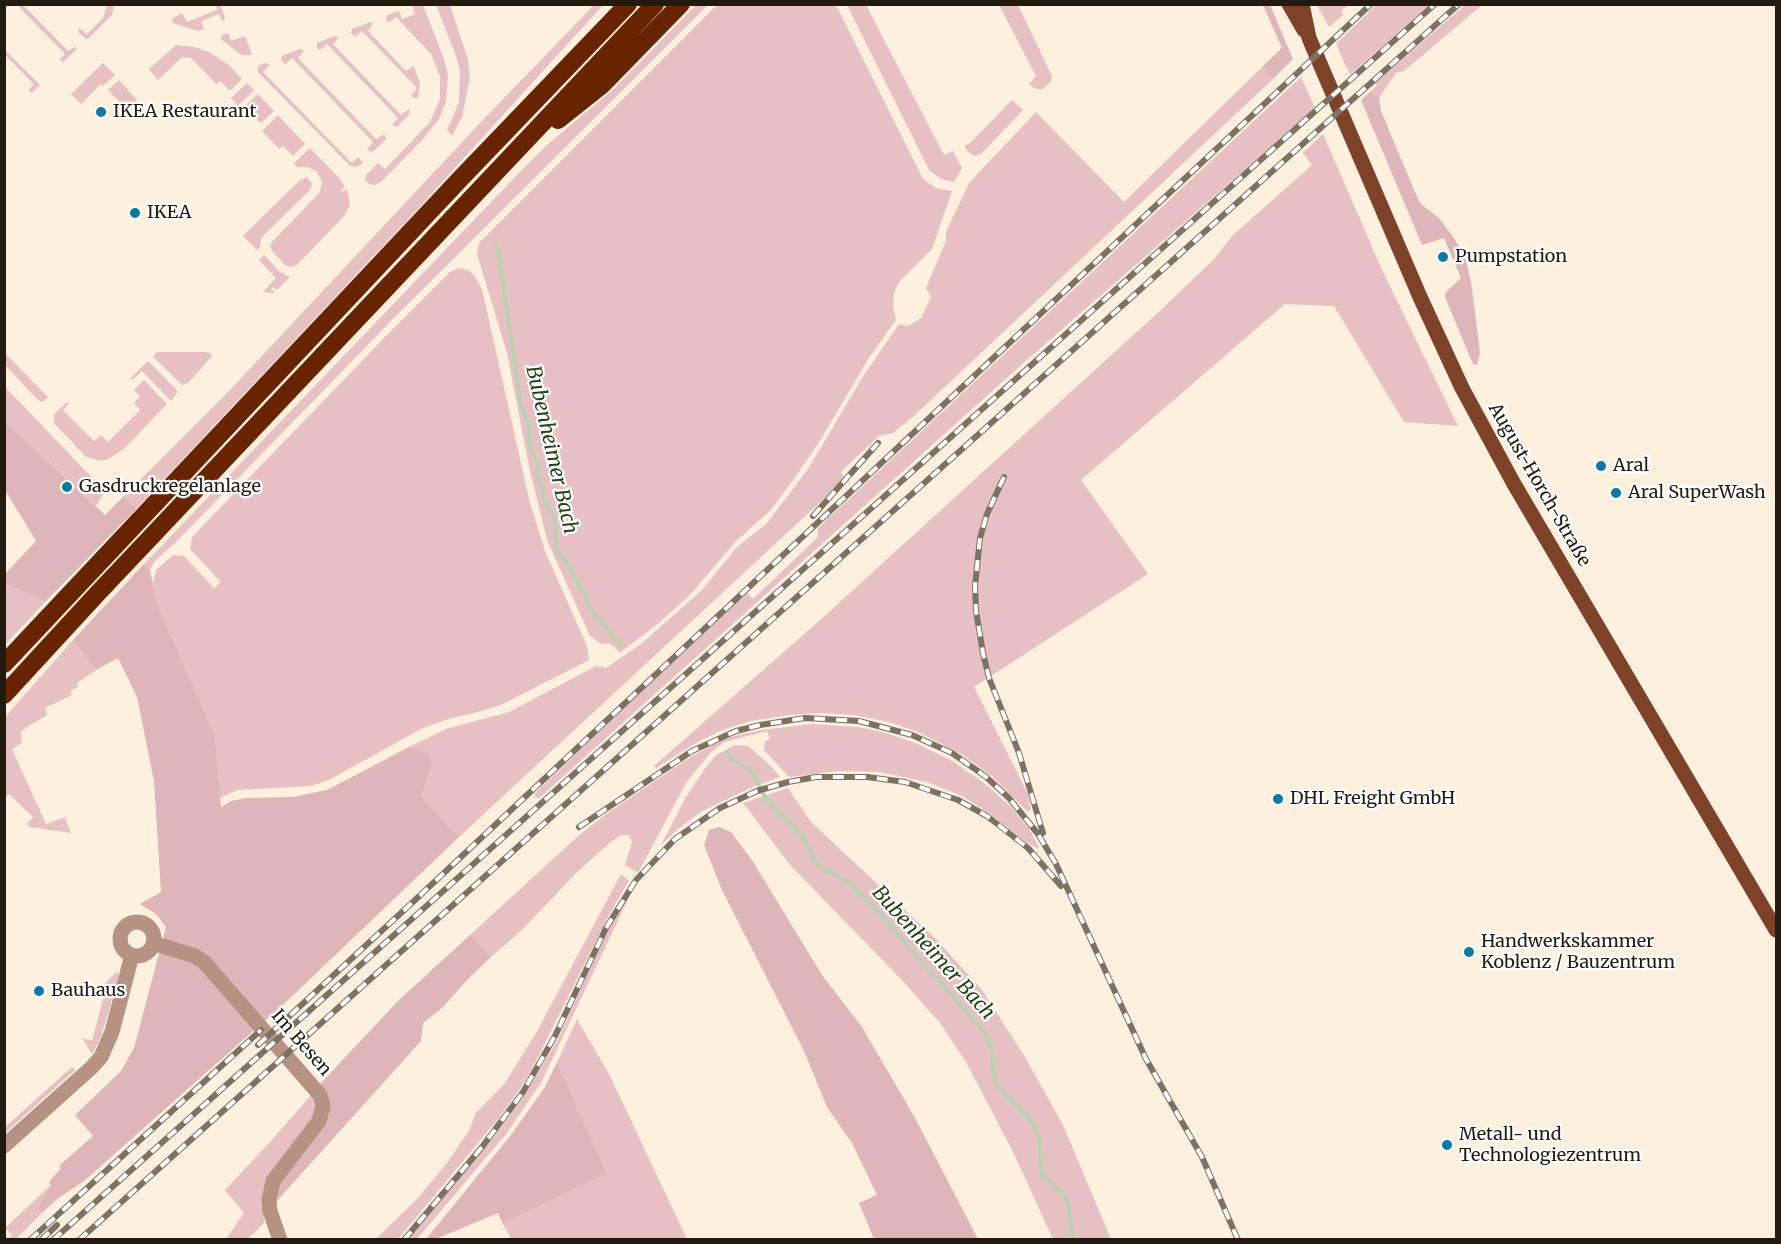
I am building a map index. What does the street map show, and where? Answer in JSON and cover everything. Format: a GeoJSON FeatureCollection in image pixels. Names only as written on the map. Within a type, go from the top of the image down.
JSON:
{"type":"FeatureCollection","features":[{"type":"Feature","properties":{"kind":"highway"},"geometry":{"type":"LineString","coordinates":[[552,84],[611,4]]}},
{"type":"Feature","properties":{"kind":"highway"},"geometry":{"type":"LineString","coordinates":[[4,664],[628,4]]}},
{"type":"Feature","properties":{"kind":"highway"},"geometry":{"type":"LineString","coordinates":[[4,695],[655,4]]}},
{"type":"Feature","properties":{"kind":"highway"},"geometry":{"type":"LineString","coordinates":[[531,136],[559,120],[596,91],[681,4]]}},
{"type":"Feature","properties":{"kind":"main road","name":"August-Horch-Straße"},"geometry":{"type":"LineString","coordinates":[[1289,4],[1310,38],[1420,297],[1471,405],[1514,484],[1776,930]]}},
{"type":"Feature","properties":{"kind":"main road","name":"August-Horch-Straße"},"geometry":{"type":"LineString","coordinates":[[1302,4],[1310,38]]}},
{"type":"Feature","properties":{"kind":"street"},"geometry":{"type":"LineString","coordinates":[[137,921],[146,924],[152,930],[153,943],[145,954],[132,955],[124,950],[120,942],[121,933],[129,924],[137,921]]}},
{"type":"Feature","properties":{"kind":"street","name":"Im Besen"},"geometry":{"type":"LineString","coordinates":[[153,943],[195,956],[204,962],[320,1095],[323,1106],[318,1121],[273,1181],[269,1200],[270,1211],[280,1239]]}},
{"type":"Feature","properties":{"kind":"street"},"geometry":{"type":"LineString","coordinates":[[4,1146],[101,1057],[111,1032],[132,955]]}},
{"type":"Feature","properties":{"kind":"shaded area"},"geometry":{"type":"Polygon","coordinates":[[[718,4],[836,5],[923,179],[936,188],[952,191],[932,249],[899,282],[894,293],[893,305],[896,320],[869,358],[818,444],[793,480],[771,510],[735,542],[690,595],[620,653],[614,646],[608,643],[601,644],[590,636],[547,540],[530,471],[507,353],[477,254],[479,243],[718,4]]]}},
{"type":"Feature","properties":{"kind":"shaded area"},"geometry":{"type":"Polygon","coordinates":[[[23,5],[68,51],[76,46],[76,50],[63,62],[59,60],[65,54],[19,7],[23,5]]]}},
{"type":"Feature","properties":{"kind":"shaded area"},"geometry":{"type":"Polygon","coordinates":[[[107,5],[114,5],[112,15],[86,39],[78,32],[79,28],[87,34],[103,18],[107,5]]]}},
{"type":"Feature","properties":{"kind":"shaded area"},"geometry":{"type":"Polygon","coordinates":[[[216,5],[220,5],[225,17],[223,22],[219,14],[201,21],[204,29],[198,31],[172,23],[173,18],[182,13],[187,22],[217,10],[216,5]]]}},
{"type":"Feature","properties":{"kind":"shaded area"},"geometry":{"type":"Polygon","coordinates":[[[412,5],[423,5],[443,56],[448,75],[446,101],[439,119],[423,139],[382,181],[375,185],[369,184],[365,180],[366,175],[378,163],[385,169],[430,122],[440,99],[440,76],[431,54],[396,17],[389,22],[386,20],[387,15],[399,11],[402,19],[415,14],[412,5]]]}},
{"type":"Feature","properties":{"kind":"shaded area"},"geometry":{"type":"Polygon","coordinates":[[[436,5],[450,5],[468,60],[470,78],[462,117],[452,136],[447,130],[459,102],[460,71],[436,5]]]}},
{"type":"Feature","properties":{"kind":"shaded area"},"geometry":{"type":"Polygon","coordinates":[[[594,5],[603,5],[413,214],[136,509],[124,496],[229,391],[594,5]]]}},
{"type":"Feature","properties":{"kind":"shaded area"},"geometry":{"type":"Polygon","coordinates":[[[696,5],[708,5],[391,321],[154,562],[150,570],[144,564],[517,175],[547,145],[615,88],[696,5]]]}},
{"type":"Feature","properties":{"kind":"shaded area"},"geometry":{"type":"Polygon","coordinates":[[[847,5],[866,5],[944,155],[953,151],[962,168],[954,182],[941,179],[929,170],[847,5]]]}},
{"type":"Feature","properties":{"kind":"shaded area"},"geometry":{"type":"Polygon","coordinates":[[[999,5],[1018,5],[1052,76],[1051,81],[1043,89],[1036,89],[1029,84],[1036,76],[999,5]]]}},
{"type":"Feature","properties":{"kind":"shaded area"},"geometry":{"type":"Polygon","coordinates":[[[1263,5],[1270,5],[1293,59],[1273,79],[1262,67],[1282,48],[1263,5]]]}},
{"type":"Feature","properties":{"kind":"shaded area"},"geometry":{"type":"Polygon","coordinates":[[[1317,5],[1349,5],[1341,11],[1343,15],[1329,27],[1317,5]]]}},
{"type":"Feature","properties":{"kind":"shaded area"},"geometry":{"type":"Polygon","coordinates":[[[1376,5],[1429,5],[1350,75],[1336,44],[1376,5]]]}},
{"type":"Feature","properties":{"kind":"shaded area"},"geometry":{"type":"Polygon","coordinates":[[[1465,5],[1482,5],[1404,71],[1396,73],[1379,98],[1371,91],[1377,85],[1375,83],[1465,5]]]}},
{"type":"Feature","properties":{"kind":"shaded area"},"geometry":{"type":"Polygon","coordinates":[[[370,22],[373,24],[368,31],[406,71],[414,66],[420,84],[418,98],[411,95],[417,88],[362,31],[355,37],[351,33],[352,29],[370,22]]]}},
{"type":"Feature","properties":{"kind":"shaded area"},"geometry":{"type":"Polygon","coordinates":[[[228,33],[231,41],[245,36],[252,55],[241,55],[221,39],[222,35],[228,33]]]}},
{"type":"Feature","properties":{"kind":"shaded area"},"geometry":{"type":"Polygon","coordinates":[[[334,36],[339,37],[333,44],[401,115],[410,110],[397,127],[392,125],[398,118],[327,44],[320,50],[317,48],[317,43],[334,36]]]}},
{"type":"Feature","properties":{"kind":"shaded area"},"geometry":{"type":"Polygon","coordinates":[[[176,45],[209,52],[230,66],[242,79],[230,91],[220,81],[216,84],[191,58],[182,57],[158,80],[149,69],[176,45]]]}},
{"type":"Feature","properties":{"kind":"shaded area"},"geometry":{"type":"Polygon","coordinates":[[[4,49],[40,85],[32,93],[28,91],[34,84],[5,55],[4,49]]]}},
{"type":"Feature","properties":{"kind":"shaded area"},"geometry":{"type":"Polygon","coordinates":[[[300,49],[304,51],[298,58],[376,139],[385,134],[386,139],[374,151],[367,149],[373,142],[292,58],[285,64],[281,60],[282,56],[300,49]]]}},
{"type":"Feature","properties":{"kind":"shaded area"},"geometry":{"type":"Polygon","coordinates":[[[103,63],[115,75],[103,86],[101,84],[81,104],[71,94],[103,63]]]}},
{"type":"Feature","properties":{"kind":"shaded area"},"geometry":{"type":"Polygon","coordinates":[[[265,63],[270,65],[263,72],[352,163],[358,157],[363,163],[356,167],[350,166],[258,72],[258,66],[265,63]]]}},
{"type":"Feature","properties":{"kind":"shaded area"},"geometry":{"type":"Polygon","coordinates":[[[1262,67],[1273,79],[916,414],[893,433],[879,436],[841,472],[844,477],[829,494],[459,837],[421,796],[432,765],[409,747],[446,729],[509,712],[596,666],[606,668],[641,644],[702,590],[736,548],[767,523],[808,469],[864,375],[899,324],[908,326],[921,318],[931,297],[926,288],[946,241],[946,232],[969,183],[1036,112],[1124,202],[1262,67]]]}},
{"type":"Feature","properties":{"kind":"shaded area"},"geometry":{"type":"Polygon","coordinates":[[[1301,77],[1315,108],[1020,366],[538,799],[534,794],[635,698],[747,593],[753,599],[818,537],[818,528],[1301,77]]]}},
{"type":"Feature","properties":{"kind":"shaded area"},"geometry":{"type":"Polygon","coordinates":[[[119,80],[137,100],[127,110],[108,90],[119,80]]]}},
{"type":"Feature","properties":{"kind":"shaded area"},"geometry":{"type":"Polygon","coordinates":[[[247,83],[254,90],[238,106],[231,98],[247,83]]]}},
{"type":"Feature","properties":{"kind":"shaded area"},"geometry":{"type":"Polygon","coordinates":[[[1371,91],[1379,98],[1381,111],[1417,197],[1421,204],[1439,218],[1465,257],[1471,281],[1480,353],[1477,365],[1473,364],[1445,297],[1445,293],[1461,278],[1444,238],[1422,245],[1361,100],[1371,91]]]}},
{"type":"Feature","properties":{"kind":"shaded area"},"geometry":{"type":"Polygon","coordinates":[[[258,94],[274,111],[261,123],[251,114],[248,116],[241,110],[258,94]]]}},
{"type":"Feature","properties":{"kind":"shaded area"},"geometry":{"type":"Polygon","coordinates":[[[1012,100],[1023,110],[981,154],[975,156],[968,152],[964,146],[970,143],[1012,100]]]}},
{"type":"Feature","properties":{"kind":"shaded area"},"geometry":{"type":"Polygon","coordinates":[[[278,115],[305,144],[293,156],[283,146],[279,149],[262,131],[278,115]]]}},
{"type":"Feature","properties":{"kind":"shaded area"},"geometry":{"type":"Polygon","coordinates":[[[1323,134],[1383,272],[1458,426],[1404,422],[1334,306],[1285,304],[1081,480],[1148,574],[974,687],[1028,794],[1031,809],[1028,812],[992,776],[963,755],[918,732],[889,722],[854,715],[821,713],[751,721],[725,729],[699,741],[656,768],[654,766],[819,621],[1162,309],[1214,259],[1233,235],[1312,165],[1303,153],[1323,134]]]}},
{"type":"Feature","properties":{"kind":"shaded area"},"geometry":{"type":"Polygon","coordinates":[[[310,148],[341,180],[345,188],[341,190],[342,192],[347,189],[350,204],[345,215],[297,265],[291,267],[285,265],[270,246],[320,192],[322,181],[316,171],[308,167],[297,167],[294,163],[310,148]]]}},
{"type":"Feature","properties":{"kind":"shaded area"},"geometry":{"type":"Polygon","coordinates":[[[307,177],[312,184],[310,190],[264,235],[257,250],[243,236],[299,181],[307,177]]]}},
{"type":"Feature","properties":{"kind":"shaded area"},"geometry":{"type":"Polygon","coordinates":[[[264,255],[280,272],[290,277],[277,290],[273,287],[271,289],[275,292],[272,293],[263,292],[276,278],[259,260],[264,255]]]}},
{"type":"Feature","properties":{"kind":"shaded area"},"geometry":{"type":"Polygon","coordinates":[[[458,268],[468,270],[475,276],[482,289],[530,503],[545,551],[587,646],[589,660],[503,704],[421,729],[329,780],[311,786],[237,790],[220,798],[215,736],[157,603],[153,583],[156,570],[173,555],[184,556],[214,588],[221,582],[190,549],[192,537],[385,337],[450,272],[458,268]]]}},
{"type":"Feature","properties":{"kind":"shaded area"},"geometry":{"type":"Polygon","coordinates":[[[157,352],[205,352],[211,353],[212,356],[188,383],[182,385],[153,357],[157,352]]]}},
{"type":"Feature","properties":{"kind":"shaded area"},"geometry":{"type":"Polygon","coordinates":[[[5,353],[48,397],[43,402],[38,400],[5,365],[5,353]]]}},
{"type":"Feature","properties":{"kind":"shaded area"},"geometry":{"type":"Polygon","coordinates":[[[148,361],[177,390],[171,401],[142,371],[132,380],[130,379],[148,361]]]}},
{"type":"Feature","properties":{"kind":"shaded area"},"geometry":{"type":"Polygon","coordinates":[[[144,380],[167,404],[125,448],[108,459],[101,461],[86,457],[54,423],[54,414],[67,402],[69,403],[63,410],[94,441],[101,435],[108,442],[140,410],[134,403],[140,396],[134,390],[144,380]]]}},
{"type":"Feature","properties":{"kind":"shaded area"},"geometry":{"type":"Polygon","coordinates":[[[5,387],[105,491],[96,506],[5,421],[5,387]]]}},
{"type":"Feature","properties":{"kind":"shaded area"},"geometry":{"type":"Polygon","coordinates":[[[5,421],[105,515],[124,496],[136,509],[45,602],[5,583],[5,574],[36,541],[5,490],[5,421]]]}},
{"type":"Feature","properties":{"kind":"shaded area"},"geometry":{"type":"Polygon","coordinates":[[[144,564],[150,570],[157,603],[215,736],[221,807],[231,801],[246,798],[293,797],[327,790],[409,747],[428,753],[432,765],[421,796],[459,837],[287,1001],[84,1181],[57,1199],[42,1213],[38,1209],[51,1185],[49,1182],[61,1168],[59,1166],[93,1136],[75,1115],[121,1071],[134,1048],[166,927],[156,914],[140,904],[161,892],[154,781],[137,697],[118,658],[96,670],[73,640],[144,564]]]}},
{"type":"Feature","properties":{"kind":"shaded area"},"geometry":{"type":"Polygon","coordinates":[[[5,583],[45,602],[5,645],[5,583]]]}},
{"type":"Feature","properties":{"kind":"shaded area"},"geometry":{"type":"Polygon","coordinates":[[[73,640],[96,670],[77,683],[78,687],[70,691],[72,695],[45,708],[47,715],[21,731],[22,743],[12,749],[46,824],[65,817],[71,833],[30,827],[27,824],[33,817],[9,794],[5,798],[5,717],[73,640]]]}},
{"type":"Feature","properties":{"kind":"shaded area"},"geometry":{"type":"Polygon","coordinates":[[[812,724],[858,727],[883,732],[918,744],[954,762],[989,787],[1012,808],[1029,829],[1039,847],[1026,842],[989,813],[962,796],[927,782],[879,772],[839,771],[789,777],[764,750],[765,741],[770,739],[767,731],[724,742],[710,753],[686,783],[638,873],[625,865],[632,842],[629,835],[622,835],[576,873],[523,929],[491,957],[471,934],[577,837],[606,814],[689,758],[720,741],[738,735],[812,724]]]}},
{"type":"Feature","properties":{"kind":"shaded area"},"geometry":{"type":"Polygon","coordinates":[[[735,745],[748,746],[780,777],[702,811],[661,845],[686,797],[704,770],[716,755],[735,745]]]}},
{"type":"Feature","properties":{"kind":"shaded area"},"geometry":{"type":"Polygon","coordinates":[[[788,788],[811,822],[935,938],[982,990],[1025,1057],[1063,1125],[1111,1239],[1053,1239],[1012,1150],[966,1062],[940,1023],[900,978],[791,866],[743,803],[788,788]]]}},
{"type":"Feature","properties":{"kind":"shaded area"},"geometry":{"type":"Polygon","coordinates":[[[719,827],[731,832],[752,860],[822,975],[862,1027],[915,1118],[978,1239],[874,1239],[859,1203],[877,1195],[852,1143],[827,1107],[804,1051],[722,890],[704,845],[709,830],[719,827]]]}},
{"type":"Feature","properties":{"kind":"shaded area"},"geometry":{"type":"Polygon","coordinates":[[[621,874],[629,881],[610,913],[520,1089],[498,1119],[398,1239],[376,1239],[418,1198],[447,1163],[470,1129],[475,1114],[505,1083],[536,1033],[621,874]]]}},
{"type":"Feature","properties":{"kind":"shaded area"},"geometry":{"type":"Polygon","coordinates":[[[630,895],[541,1083],[506,1134],[417,1239],[408,1239],[496,1134],[525,1095],[557,1041],[612,922],[630,895]]]}},
{"type":"Feature","properties":{"kind":"shaded area"},"geometry":{"type":"Polygon","coordinates":[[[471,934],[491,957],[441,1009],[423,1023],[421,1041],[275,1203],[281,1177],[315,1136],[320,1084],[398,1001],[471,934]]]}},
{"type":"Feature","properties":{"kind":"shaded area"},"geometry":{"type":"Polygon","coordinates":[[[117,971],[119,976],[101,1037],[92,1054],[82,1038],[92,1041],[104,995],[99,990],[117,971]]]}},
{"type":"Feature","properties":{"kind":"shaded area"},"geometry":{"type":"Polygon","coordinates":[[[577,1019],[610,1076],[687,1239],[511,1239],[503,1224],[607,1173],[557,1062],[577,1019]]]}},
{"type":"Feature","properties":{"kind":"shaded area"},"geometry":{"type":"Polygon","coordinates":[[[557,1062],[607,1173],[503,1224],[498,1213],[436,1239],[426,1239],[511,1135],[545,1087],[557,1062]]]}},
{"type":"Feature","properties":{"kind":"shaded area"},"geometry":{"type":"Polygon","coordinates":[[[72,1067],[75,1070],[5,1133],[5,1127],[72,1067]]]}},
{"type":"Feature","properties":{"kind":"shaded area"},"geometry":{"type":"Polygon","coordinates":[[[312,1094],[315,1107],[314,1117],[266,1183],[263,1193],[264,1223],[248,1239],[226,1239],[244,1213],[225,1190],[312,1094]]]}},
{"type":"Feature","properties":{"kind":"shaded area"},"geometry":{"type":"Polygon","coordinates":[[[52,1184],[38,1209],[42,1213],[16,1239],[8,1239],[12,1235],[5,1228],[52,1184]]]}},
{"type":"Feature","properties":{"kind":"waterway","name":"Bubenheimer Bach"},"geometry":{"type":"LineString","coordinates":[[497,244],[521,405],[529,426],[529,442],[538,465],[537,475],[541,481],[544,501],[555,520],[558,552],[566,561],[594,613],[621,645]]}},
{"type":"Feature","properties":{"kind":"waterway","name":"Bubenheimer Bach"},"geometry":{"type":"LineString","coordinates":[[726,752],[734,761],[747,767],[753,773],[766,799],[804,838],[814,860],[822,868],[846,881],[871,904],[986,1034],[992,1050],[996,1083],[1031,1121],[1037,1131],[1041,1171],[1065,1196],[1069,1206],[1071,1231],[1075,1240]]}},
{"type":"Feature","properties":{"kind":"railway"},"geometry":{"type":"LineString","coordinates":[[258,1045],[1371,4]]}},
{"type":"Feature","properties":{"kind":"railway"},"geometry":{"type":"LineString","coordinates":[[53,1240],[1435,4]]}},
{"type":"Feature","properties":{"kind":"railway"},"geometry":{"type":"LineString","coordinates":[[79,1240],[1459,4]]}},
{"type":"Feature","properties":{"kind":"railway"},"geometry":{"type":"LineString","coordinates":[[813,516],[878,443]]}},
{"type":"Feature","properties":{"kind":"railway"},"geometry":{"type":"LineString","coordinates":[[1004,477],[987,514],[980,538],[975,586],[976,611],[989,678],[1019,753],[1043,833]]}},
{"type":"Feature","properties":{"kind":"railway"},"geometry":{"type":"LineString","coordinates":[[579,827],[692,751],[736,731],[760,725],[805,718],[859,721],[912,735],[952,753],[985,776],[1009,798],[1038,834],[1056,864],[1146,1059],[1202,1157],[1238,1240]]}},
{"type":"Feature","properties":{"kind":"railway"},"geometry":{"type":"LineString","coordinates":[[404,1240],[482,1147],[523,1092],[555,1036],[606,928],[636,880],[675,839],[720,808],[757,791],[816,777],[867,777],[905,782],[958,800],[987,816],[1028,848],[1061,886]]}},
{"type":"Feature","properties":{"kind":"railway"},"geometry":{"type":"LineString","coordinates":[[30,1240],[261,1030]]}},
{"type":"Feature","properties":{"kind":"railway"},"geometry":{"type":"LineString","coordinates":[[41,1240],[57,1225]]}},
{"type":"Feature","properties":{"kind":"place","name":"IKEA Restaurant"},"geometry":{"type":"Point","coordinates":[101,112]}},
{"type":"Feature","properties":{"kind":"place","name":"IKEA"},"geometry":{"type":"Point","coordinates":[135,213]}},
{"type":"Feature","properties":{"kind":"place","name":"Pumpstation"},"geometry":{"type":"Point","coordinates":[1443,257]}},
{"type":"Feature","properties":{"kind":"place","name":"Aral"},"geometry":{"type":"Point","coordinates":[1601,466]}},
{"type":"Feature","properties":{"kind":"place","name":"Gasdruckregelanlage"},"geometry":{"type":"Point","coordinates":[67,487]}},
{"type":"Feature","properties":{"kind":"place","name":"Aral SuperWash"},"geometry":{"type":"Point","coordinates":[1616,493]}},
{"type":"Feature","properties":{"kind":"place","name":"DHL Freight GmbH"},"geometry":{"type":"Point","coordinates":[1278,799]}},
{"type":"Feature","properties":{"kind":"place","name":"Handwerkskammer Koblenz / Bauzentrum"},"geometry":{"type":"Point","coordinates":[1469,952]}},
{"type":"Feature","properties":{"kind":"place","name":"Bauhaus"},"geometry":{"type":"Point","coordinates":[39,991]}},
{"type":"Feature","properties":{"kind":"place","name":"Metall- und Technologiezentrum"},"geometry":{"type":"Point","coordinates":[1447,1145]}}]}
